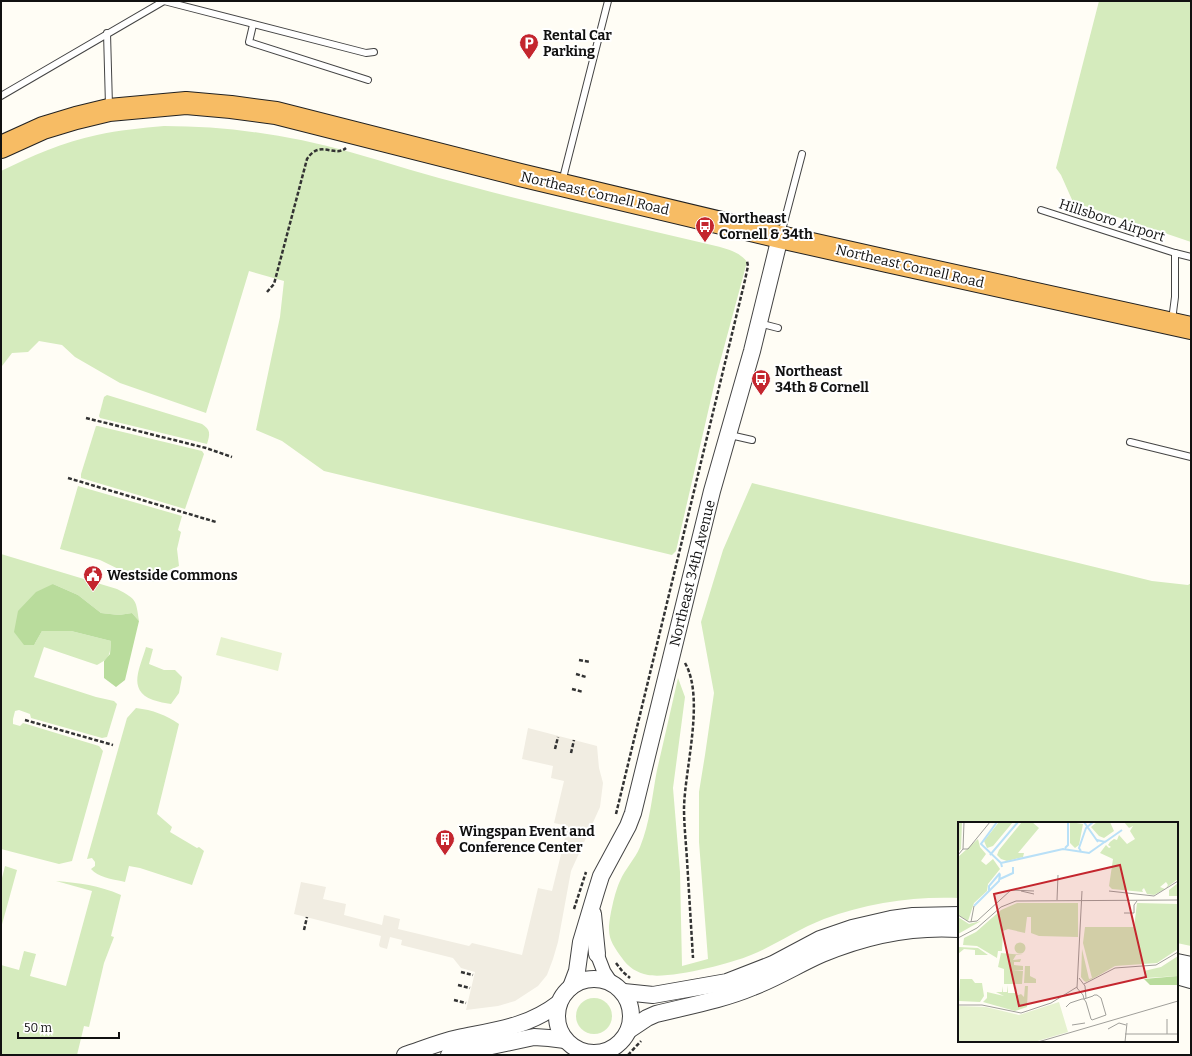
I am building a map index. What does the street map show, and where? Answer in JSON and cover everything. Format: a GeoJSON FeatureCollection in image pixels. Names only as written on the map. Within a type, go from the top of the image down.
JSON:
{"type":"FeatureCollection","features":[{"type":"Feature","properties":{"kind":"highway","name":"Northeast Cornell Road"},"geometry":{"type":"LineString","coordinates":[[1,147],[43,128],[109,110],[186,103],[276,113],[561,184],[780,236],[933,272],[1181,326]]}},
{"type":"Feature","properties":{"kind":"street","name":"Northeast 34th Avenue"},"geometry":{"type":"LineString","coordinates":[[571,987],[577,971],[581,942],[601,876],[628,826],[633,813],[712,491],[759,323],[780,236]]}},
{"type":"Feature","properties":{"kind":"street","name":"Northeast 34th Avenue"},"geometry":{"type":"LineString","coordinates":[[593,904],[597,954],[604,972],[610,982]]}},
{"type":"Feature","properties":{"kind":"street"},"geometry":{"type":"LineString","coordinates":[[628,986],[632,1018],[629,1030],[614,1051],[581,1053],[565,1040],[560,1032],[558,1023],[557,1014],[559,1003],[564,994],[580,981],[600,979],[618,986],[628,986],[637,995],[653,995],[727,982],[773,964],[820,939],[852,928],[891,918],[958,915]]}},
{"type":"Feature","properties":{"kind":"street"},"geometry":{"type":"LineString","coordinates":[[629,1030],[656,1014],[753,988],[822,954],[874,937],[912,930],[958,929]]}},
{"type":"Feature","properties":{"kind":"street"},"geometry":{"type":"LineString","coordinates":[[1178,962],[1191,965]]}},
{"type":"Feature","properties":{"kind":"street"},"geometry":{"type":"LineString","coordinates":[[1178,976],[1191,980]]}},
{"type":"Feature","properties":{"kind":"street"},"geometry":{"type":"LineString","coordinates":[[406,1055],[457,1038],[497,1030],[530,1021],[546,1013],[559,1003]]}},
{"type":"Feature","properties":{"kind":"street"},"geometry":{"type":"LineString","coordinates":[[449,1055],[534,1037],[565,1040]]}},
{"type":"Feature","properties":{"kind":"lane"},"geometry":{"type":"LineString","coordinates":[[1,96],[164,1],[366,53],[374,52]]}},
{"type":"Feature","properties":{"kind":"lane"},"geometry":{"type":"LineString","coordinates":[[561,184],[608,1]]}},
{"type":"Feature","properties":{"kind":"lane"},"geometry":{"type":"LineString","coordinates":[[253,25],[249,42],[368,80]]}},
{"type":"Feature","properties":{"kind":"lane"},"geometry":{"type":"LineString","coordinates":[[107,33],[109,110]]}},
{"type":"Feature","properties":{"kind":"lane"},"geometry":{"type":"LineString","coordinates":[[780,236],[802,154]]}},
{"type":"Feature","properties":{"kind":"lane","name":"Hillsboro Airport"},"geometry":{"type":"LineString","coordinates":[[1041,210],[1191,257]]}},
{"type":"Feature","properties":{"kind":"lane","name":"Hillsboro Airport"},"geometry":{"type":"LineString","coordinates":[[1175,253],[1175,297],[1181,326]]}},
{"type":"Feature","properties":{"kind":"lane"},"geometry":{"type":"LineString","coordinates":[[759,323],[778,328]]}},
{"type":"Feature","properties":{"kind":"lane"},"geometry":{"type":"LineString","coordinates":[[728,435],[752,440]]}},
{"type":"Feature","properties":{"kind":"lane"},"geometry":{"type":"LineString","coordinates":[[1130,442],[1191,457]]}},
{"type":"Feature","properties":{"kind":"path"},"geometry":{"type":"LineString","coordinates":[[267,292],[274,284],[306,161],[309,156],[318,149],[339,152],[346,148]]}},
{"type":"Feature","properties":{"kind":"path","name":"Northeast 34th Avenue"},"geometry":{"type":"LineString","coordinates":[[633,744],[743,288],[748,261]]}},
{"type":"Feature","properties":{"kind":"path"},"geometry":{"type":"LineString","coordinates":[[86,418],[206,448],[232,457]]}},
{"type":"Feature","properties":{"kind":"path"},"geometry":{"type":"LineString","coordinates":[[68,478],[216,522]]}},
{"type":"Feature","properties":{"kind":"path"},"geometry":{"type":"LineString","coordinates":[[674,645],[689,670],[693,690],[694,711],[684,809],[693,958]]}},
{"type":"Feature","properties":{"kind":"path"},"geometry":{"type":"LineString","coordinates":[[579,660],[590,662]]}},
{"type":"Feature","properties":{"kind":"path"},"geometry":{"type":"LineString","coordinates":[[576,674],[586,677]]}},
{"type":"Feature","properties":{"kind":"path"},"geometry":{"type":"LineString","coordinates":[[572,689],[583,692]]}},
{"type":"Feature","properties":{"kind":"path"},"geometry":{"type":"LineString","coordinates":[[25,720],[113,745]]}},
{"type":"Feature","properties":{"kind":"path"},"geometry":{"type":"LineString","coordinates":[[555,749],[558,737]]}},
{"type":"Feature","properties":{"kind":"path"},"geometry":{"type":"LineString","coordinates":[[571,752],[574,740]]}},
{"type":"Feature","properties":{"kind":"path"},"geometry":{"type":"LineString","coordinates":[[304,930],[307,917]]}},
{"type":"Feature","properties":{"kind":"path"},"geometry":{"type":"LineString","coordinates":[[614,958],[616,964],[623,972],[628,986]]}},
{"type":"Feature","properties":{"kind":"path"},"geometry":{"type":"LineString","coordinates":[[461,972],[473,976]]}},
{"type":"Feature","properties":{"kind":"path"},"geometry":{"type":"LineString","coordinates":[[458,985],[470,988]]}},
{"type":"Feature","properties":{"kind":"path"},"geometry":{"type":"LineString","coordinates":[[454,1000],[466,1003]]}},
{"type":"Feature","properties":{"kind":"green space"},"geometry":{"type":"Polygon","coordinates":[[[1099,1],[1191,1],[1191,242],[1073,202],[1061,175],[1056,168],[1099,1]]]}},
{"type":"Feature","properties":{"kind":"green space"},"geometry":{"type":"Polygon","coordinates":[[[164,126],[188,126],[234,130],[281,136],[327,146],[500,194],[724,248],[741,256],[747,262],[716,377],[676,551],[672,555],[324,471],[282,441],[256,430],[280,317],[284,281],[249,271],[206,413],[120,383],[75,357],[62,345],[39,341],[28,352],[12,353],[1,369],[1,171],[72,141],[122,130],[164,126]]]}},
{"type":"Feature","properties":{"kind":"green space"},"geometry":{"type":"Polygon","coordinates":[[[107,395],[202,424],[209,432],[207,444],[100,418],[99,416],[104,397],[107,395]]]}},
{"type":"Feature","properties":{"kind":"green space"},"geometry":{"type":"Polygon","coordinates":[[[96,426],[202,451],[204,454],[185,509],[81,478],[96,426]]]}},
{"type":"Feature","properties":{"kind":"green space"},"geometry":{"type":"Polygon","coordinates":[[[752,483],[1152,581],[1188,585],[1191,583],[1191,946],[1178,943],[1178,822],[958,822],[958,898],[925,898],[891,902],[840,913],[814,923],[769,947],[741,959],[685,973],[658,976],[648,975],[633,969],[627,964],[611,941],[609,924],[611,912],[618,885],[638,851],[646,828],[657,770],[678,678],[685,697],[673,788],[680,872],[682,966],[708,959],[699,842],[699,792],[714,693],[701,622],[723,550],[752,483]]]}},
{"type":"Feature","properties":{"kind":"green space"},"geometry":{"type":"Polygon","coordinates":[[[78,486],[182,516],[178,530],[181,532],[177,549],[179,566],[158,575],[159,582],[143,581],[100,560],[60,549],[78,486]]]}},
{"type":"Feature","properties":{"kind":"green space"},"geometry":{"type":"Polygon","coordinates":[[[1,554],[117,589],[132,598],[137,608],[139,621],[132,613],[119,615],[101,613],[78,595],[53,584],[34,645],[42,631],[71,631],[111,641],[107,658],[97,665],[44,647],[34,677],[96,697],[114,701],[117,704],[107,737],[102,738],[31,718],[30,714],[19,710],[15,711],[13,719],[13,724],[20,726],[23,723],[99,746],[103,751],[72,861],[59,864],[1,849],[1,554]]]}},
{"type":"Feature","properties":{"kind":"green space"},"geometry":{"type":"Polygon","coordinates":[[[53,584],[78,595],[101,613],[119,615],[132,613],[139,621],[125,680],[116,687],[104,678],[104,661],[110,654],[111,641],[71,631],[42,631],[34,645],[24,645],[14,632],[18,611],[36,592],[53,584]]]}},
{"type":"Feature","properties":{"kind":"green space"},"geometry":{"type":"Polygon","coordinates":[[[221,637],[282,653],[278,671],[216,655],[221,637]]]}},
{"type":"Feature","properties":{"kind":"green space"},"geometry":{"type":"Polygon","coordinates":[[[146,647],[153,649],[149,664],[164,670],[175,670],[182,677],[179,693],[171,704],[153,700],[145,696],[140,690],[138,684],[139,669],[146,647]]]}},
{"type":"Feature","properties":{"kind":"green space"},"geometry":{"type":"Polygon","coordinates":[[[136,708],[159,713],[179,724],[157,814],[172,827],[170,832],[204,851],[192,885],[140,868],[129,866],[125,882],[101,876],[94,872],[91,869],[95,866],[95,862],[92,858],[87,859],[127,718],[136,708]]]}},
{"type":"Feature","properties":{"kind":"green space"},"geometry":{"type":"Polygon","coordinates":[[[5,866],[17,870],[1,928],[1,882],[5,866]]]}},
{"type":"Feature","properties":{"kind":"green space"},"geometry":{"type":"Polygon","coordinates":[[[56,881],[89,885],[121,895],[111,936],[114,937],[104,963],[89,1027],[84,1026],[77,1055],[1,1055],[1,965],[19,970],[24,951],[36,954],[30,976],[66,986],[92,891],[56,881]]]}},
{"type":"Feature","properties":{"kind":"green space"},"geometry":{"type":"Polygon","coordinates":[[[598,998],[607,1003],[611,1009],[611,1023],[607,1029],[598,1034],[590,1034],[581,1029],[577,1023],[576,1012],[581,1003],[587,999],[598,998]]]}},
{"type":"Feature","properties":{"kind":"shaded area"},"geometry":{"type":"Polygon","coordinates":[[[528,728],[597,746],[599,768],[603,783],[600,807],[571,871],[558,942],[553,959],[547,975],[538,986],[515,1001],[498,1006],[466,1010],[475,972],[461,968],[453,958],[401,945],[402,940],[390,937],[387,949],[380,947],[379,945],[381,936],[294,914],[301,882],[326,887],[323,899],[346,904],[344,915],[382,925],[384,915],[400,919],[398,929],[469,946],[472,943],[522,955],[538,888],[552,891],[568,826],[554,823],[564,781],[551,778],[553,766],[522,759],[528,728]]]}},
{"type":"Feature","properties":{"kind":"place","name":"Rental Car Parking"},"geometry":{"type":"Point","coordinates":[529,60]}},
{"type":"Feature","properties":{"kind":"place","name":"Northeast Cornell & 34th"},"geometry":{"type":"Point","coordinates":[705,243]}},
{"type":"Feature","properties":{"kind":"place","name":"Northeast 34th & Cornell"},"geometry":{"type":"Point","coordinates":[761,396]}},
{"type":"Feature","properties":{"kind":"place","name":"Westside Commons"},"geometry":{"type":"Point","coordinates":[93,592]}},
{"type":"Feature","properties":{"kind":"place","name":"Wingspan Event and Conference Center"},"geometry":{"type":"Point","coordinates":[445,856]}}]}
